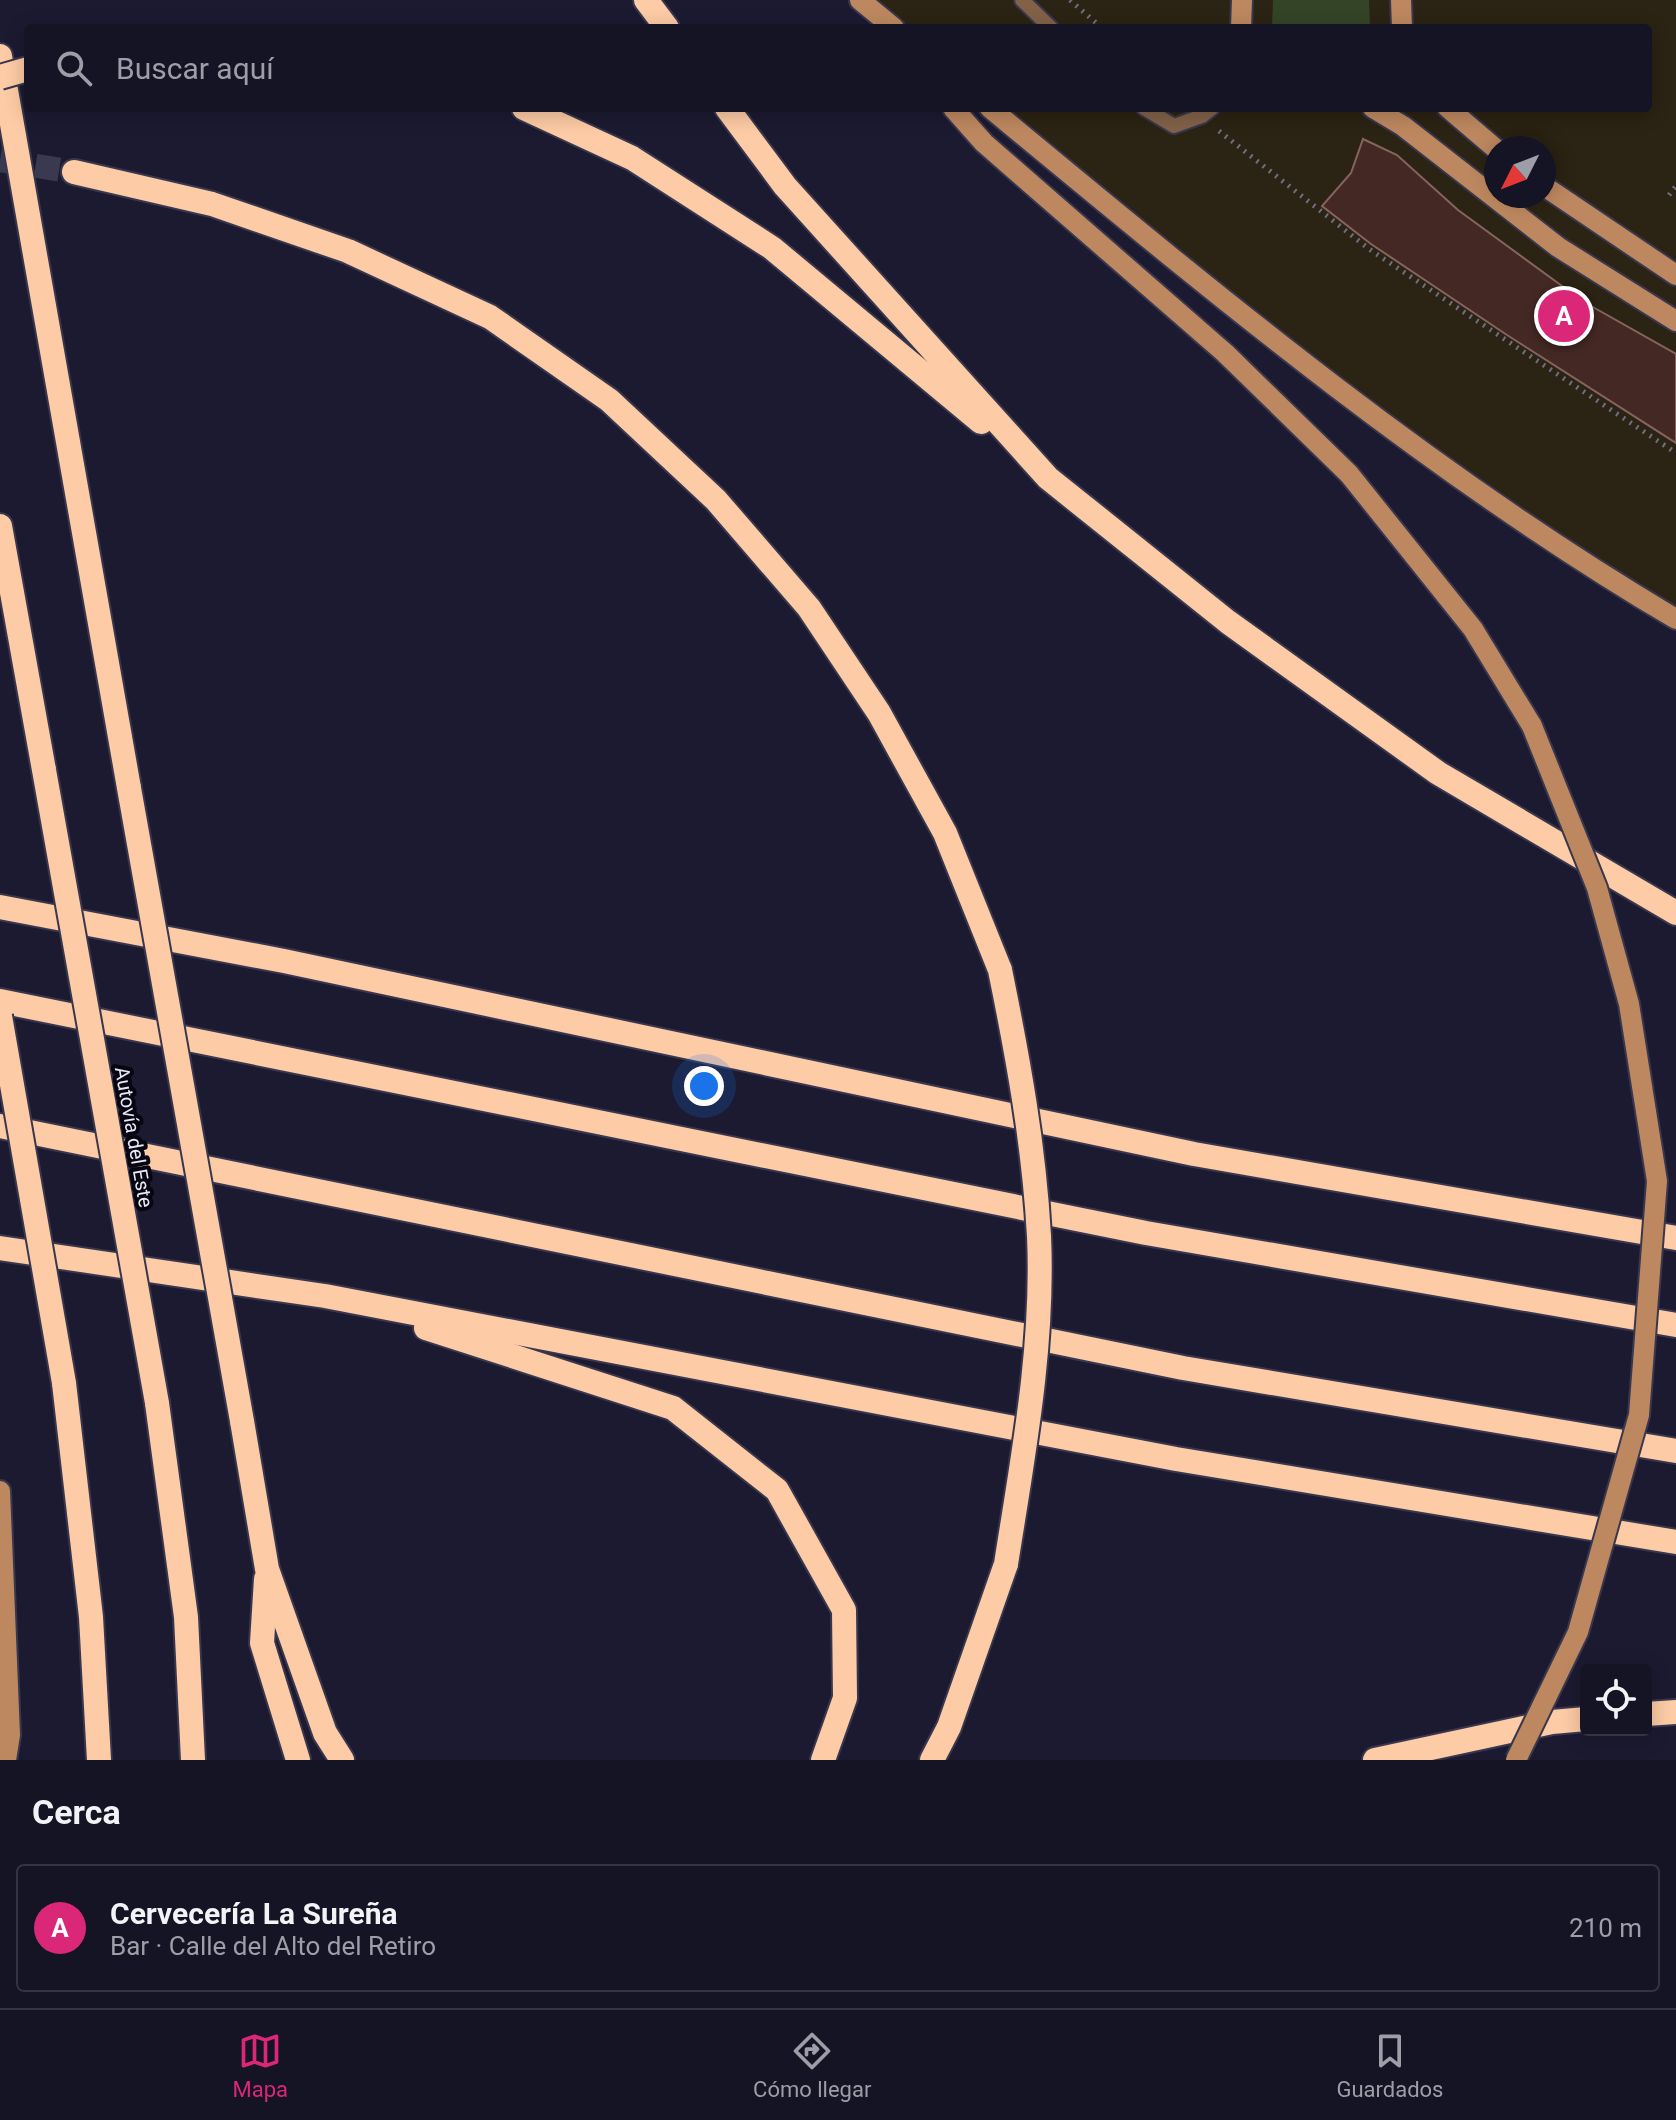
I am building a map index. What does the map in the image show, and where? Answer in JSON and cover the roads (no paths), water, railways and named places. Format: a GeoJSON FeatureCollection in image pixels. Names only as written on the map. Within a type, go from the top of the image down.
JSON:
{"type":"FeatureCollection","features":[{"type":"Feature","properties":{"kind":"highway"},"geometry":{"type":"LineString","coordinates":[[646,0],[664,24]]}},
{"type":"Feature","properties":{"kind":"highway"},"geometry":{"type":"LineString","coordinates":[[0,56],[267,1569],[325,1733],[342,1760]]}},
{"type":"Feature","properties":{"kind":"highway"},"geometry":{"type":"LineString","coordinates":[[0,77],[24,70]]}},
{"type":"Feature","properties":{"kind":"highway"},"geometry":{"type":"LineString","coordinates":[[533,112],[632,158],[772,248],[1048,478],[1228,622],[1438,773],[1676,913]]}},
{"type":"Feature","properties":{"kind":"highway"},"geometry":{"type":"LineString","coordinates":[[730,112],[785,186],[1048,478]]}},
{"type":"Feature","properties":{"kind":"highway"},"geometry":{"type":"LineString","coordinates":[[74,172],[212,204],[348,251],[490,317],[609,400],[716,500],[809,608],[879,713],[945,833],[1000,970],[1027,1100],[1039,1238],[1034,1383],[1006,1564],[949,1727],[932,1760]]}},
{"type":"Feature","properties":{"kind":"highway","name":"Autovía del Este"},"geometry":{"type":"LineString","coordinates":[[0,526],[157,1403],[186,1617],[193,1760]]}},
{"type":"Feature","properties":{"kind":"highway"},"geometry":{"type":"LineString","coordinates":[[0,907],[284,961],[1194,1154],[1676,1238]]}},
{"type":"Feature","properties":{"kind":"highway"},"geometry":{"type":"LineString","coordinates":[[0,1001],[1146,1233],[1676,1325]]}},
{"type":"Feature","properties":{"kind":"highway"},"geometry":{"type":"LineString","coordinates":[[0,1016],[64,1383],[91,1617],[99,1760]]}},
{"type":"Feature","properties":{"kind":"highway"},"geometry":{"type":"LineString","coordinates":[[0,1126],[1183,1368],[1676,1451]]}},
{"type":"Feature","properties":{"kind":"highway"},"geometry":{"type":"LineString","coordinates":[[0,1248],[325,1296],[1160,1456],[1676,1542]]}},
{"type":"Feature","properties":{"kind":"highway"},"geometry":{"type":"LineString","coordinates":[[325,1296],[673,1408],[777,1490],[844,1610],[845,1698],[823,1760]]}},
{"type":"Feature","properties":{"kind":"highway"},"geometry":{"type":"LineString","coordinates":[[267,1569],[262,1643],[298,1760]]}},
{"type":"Feature","properties":{"kind":"highway"},"geometry":{"type":"LineString","coordinates":[[1652,1714],[1676,1712]]}},
{"type":"Feature","properties":{"kind":"highway"},"geometry":{"type":"LineString","coordinates":[[1375,1760],[1552,1722],[1580,1720]]}},
{"type":"Feature","properties":{"kind":"street"},"geometry":{"type":"LineString","coordinates":[[859,0],[879,24]]}},
{"type":"Feature","properties":{"kind":"street"},"geometry":{"type":"LineString","coordinates":[[859,0],[889,24]]}},
{"type":"Feature","properties":{"kind":"street"},"geometry":{"type":"LineString","coordinates":[[1401,0],[1402,24]]}},
{"type":"Feature","properties":{"kind":"street"},"geometry":{"type":"LineString","coordinates":[[957,112],[984,143],[1225,353],[1349,474],[1473,629],[1532,726],[1597,888],[1625,990],[1657,1181],[1639,1415],[1578,1632],[1516,1760]]}},
{"type":"Feature","properties":{"kind":"street"},"geometry":{"type":"LineString","coordinates":[[995,112],[1162,250],[1428,458],[1676,619]]}},
{"type":"Feature","properties":{"kind":"street"},"geometry":{"type":"LineString","coordinates":[[1380,112],[1403,126],[1558,247],[1676,321]]}},
{"type":"Feature","properties":{"kind":"street"},"geometry":{"type":"LineString","coordinates":[[1453,112],[1484,139]]}},
{"type":"Feature","properties":{"kind":"street"},"geometry":{"type":"LineString","coordinates":[[1556,194],[1676,275]]}},
{"type":"Feature","properties":{"kind":"street"},"geometry":{"type":"LineString","coordinates":[[0,1491],[10,1735],[6,1760]]}},
{"type":"Feature","properties":{"kind":"lane"},"geometry":{"type":"LineString","coordinates":[[1022,0],[1047,24]]}},
{"type":"Feature","properties":{"kind":"lane"},"geometry":{"type":"LineString","coordinates":[[1151,112],[1174,126],[1207,112]]}},
{"type":"Feature","properties":{"kind":"tunnel"},"geometry":{"type":"LineString","coordinates":[[0,160],[74,172]]}},
{"type":"Feature","properties":{"kind":"place","name":"Cervecería La Sureña"},"geometry":{"type":"Point","coordinates":[1564,316]}}]}
